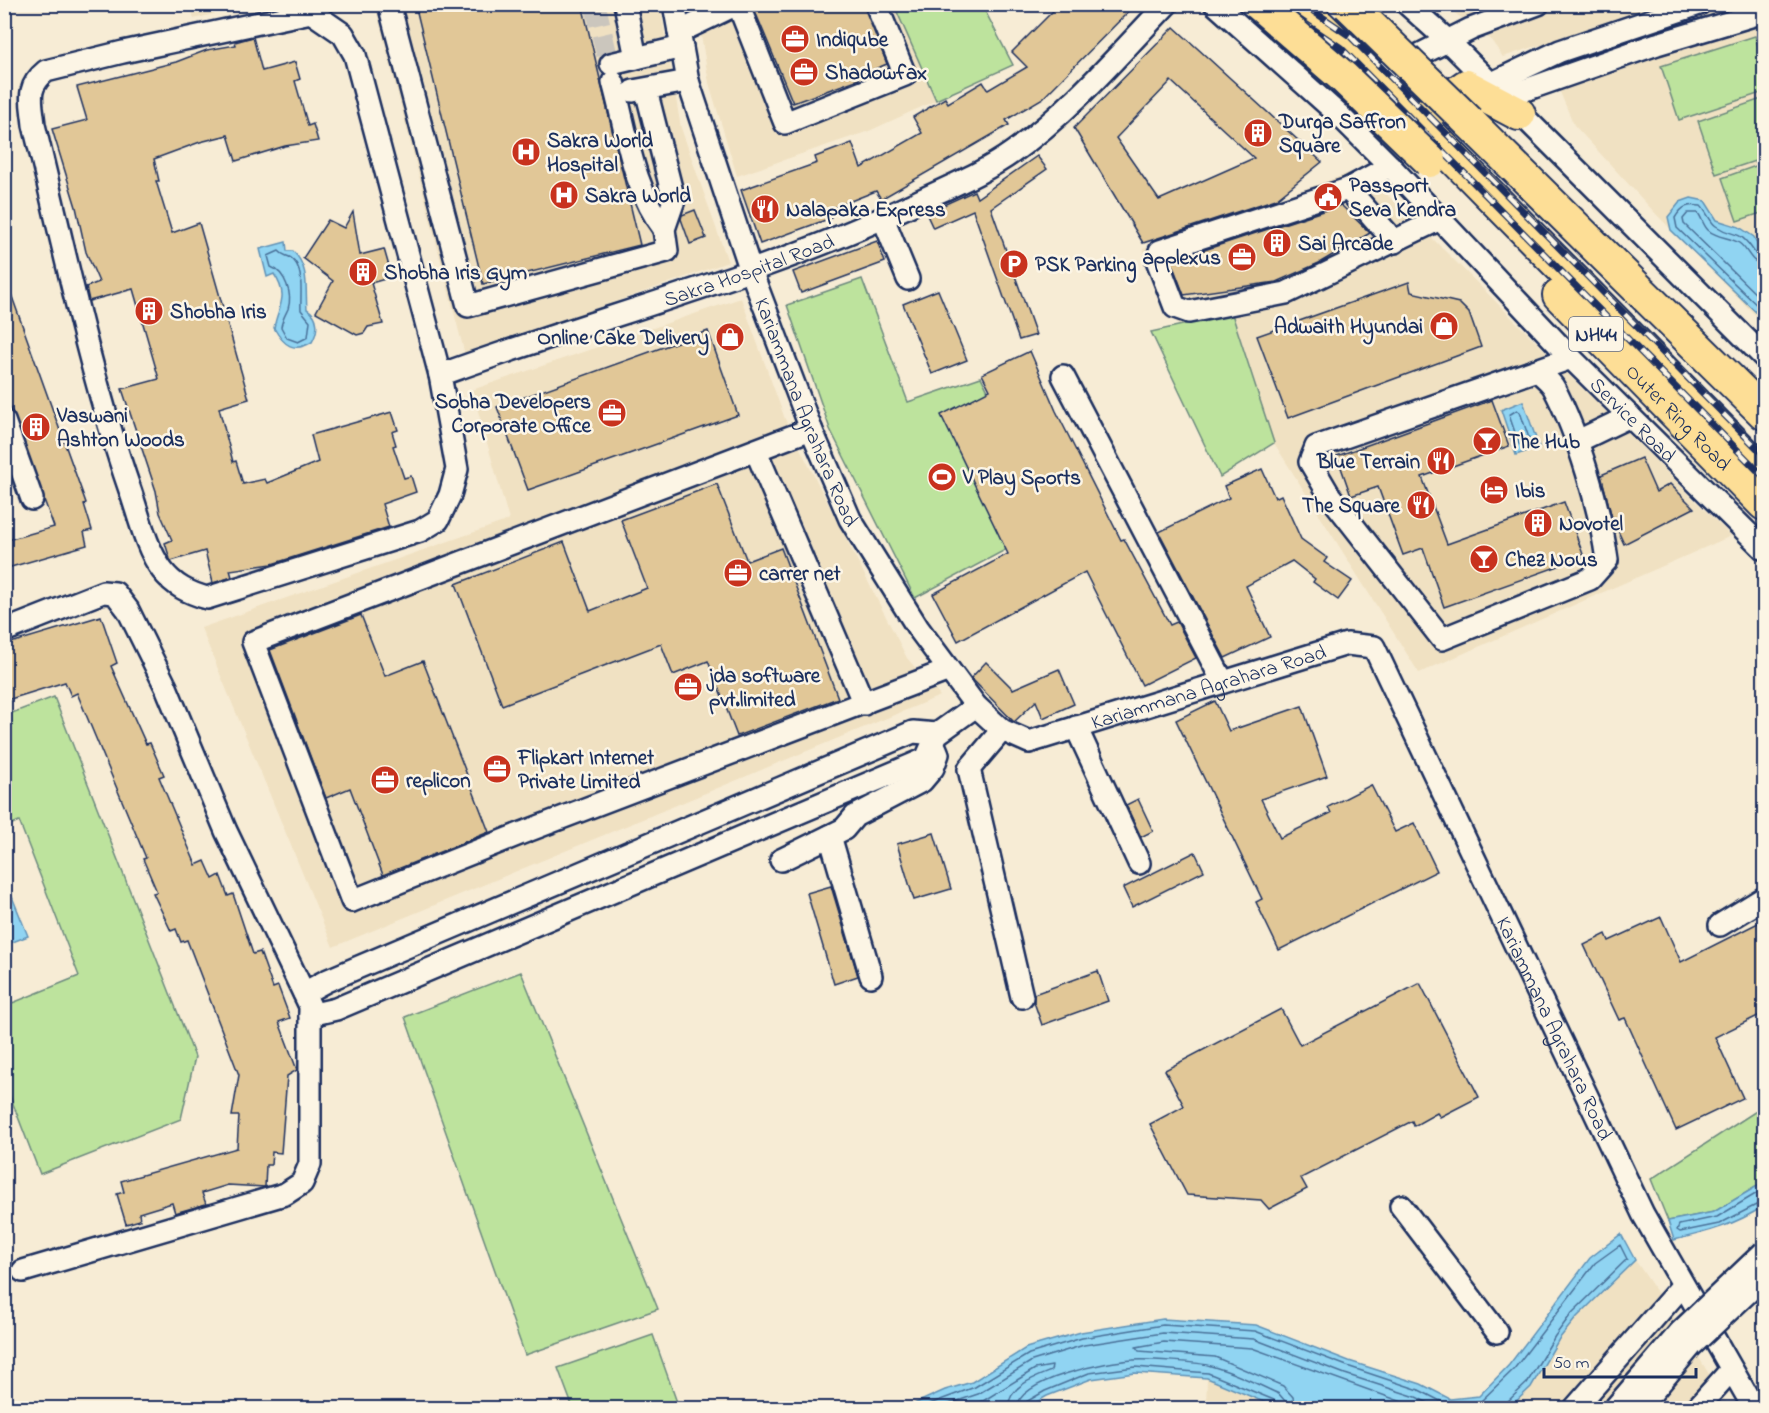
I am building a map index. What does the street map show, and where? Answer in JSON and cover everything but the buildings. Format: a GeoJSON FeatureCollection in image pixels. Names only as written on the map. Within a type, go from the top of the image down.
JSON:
{"type":"FeatureCollection","features":[{"type":"Feature","properties":{"kind":"highway","name":"Outer Ring Road"},"geometry":{"type":"LineString","coordinates":[[1259,4],[1343,77],[1430,161],[1674,416],[1764,504]]}},
{"type":"Feature","properties":{"kind":"highway"},"geometry":{"type":"LineString","coordinates":[[1296,4],[1417,121],[1764,473]]}},
{"type":"Feature","properties":{"kind":"highway"},"geometry":{"type":"LineString","coordinates":[[1348,4],[1764,413]]}},
{"type":"Feature","properties":{"kind":"highway"},"geometry":{"type":"LineString","coordinates":[[1417,121],[1466,87],[1504,99]]}},
{"type":"Feature","properties":{"kind":"street"},"geometry":{"type":"LineString","coordinates":[[389,4],[468,306],[667,251],[664,229],[674,200],[646,90]]}},
{"type":"Feature","properties":{"kind":"street"},"geometry":{"type":"LineString","coordinates":[[625,4],[636,58]]}},
{"type":"Feature","properties":{"kind":"street","name":"Kariammana Agrahara Road"},"geometry":{"type":"LineString","coordinates":[[674,4],[688,81],[751,271],[811,429],[850,519],[918,628],[976,706],[1002,730],[1029,742],[1347,644],[1374,647],[1643,1214],[1682,1286],[1754,1408]]}},
{"type":"Feature","properties":{"kind":"street"},"geometry":{"type":"LineString","coordinates":[[613,79],[636,58],[680,40],[737,4],[785,123],[905,75],[876,4]]}},
{"type":"Feature","properties":{"kind":"street","name":"Sakra Hospital Road"},"geometry":{"type":"LineString","coordinates":[[440,375],[751,271],[883,218],[1011,154],[1046,128],[1167,4]]}},
{"type":"Feature","properties":{"kind":"street","name":"Service Road"},"geometry":{"type":"LineString","coordinates":[[1215,4],[1338,114],[1571,358],[1764,549]]}},
{"type":"Feature","properties":{"kind":"street"},"geometry":{"type":"LineString","coordinates":[[1407,4],[1447,40],[1764,357]]}},
{"type":"Feature","properties":{"kind":"street"},"geometry":{"type":"LineString","coordinates":[[1338,114],[1373,78],[1447,40],[1538,4]]}},
{"type":"Feature","properties":{"kind":"street"},"geometry":{"type":"LineString","coordinates":[[1504,99],[1560,51],[1699,4]]}},
{"type":"Feature","properties":{"kind":"street"},"geometry":{"type":"LineString","coordinates":[[311,12],[328,21],[343,34],[355,55],[440,375],[457,469],[450,495],[438,520],[420,531],[207,598],[187,593],[162,570],[148,543],[120,459],[34,125],[30,90],[38,78],[46,71],[123,51],[311,12]]}},
{"type":"Feature","properties":{"kind":"street"},"geometry":{"type":"LineString","coordinates":[[1504,99],[1657,44],[1764,12]]}},
{"type":"Feature","properties":{"kind":"street"},"geometry":{"type":"LineString","coordinates":[[613,79],[638,182],[652,214],[664,229]]}},
{"type":"Feature","properties":{"kind":"street"},"geometry":{"type":"LineString","coordinates":[[613,79],[646,90],[688,81]]}},
{"type":"Feature","properties":{"kind":"street"},"geometry":{"type":"LineString","coordinates":[[1390,166],[1348,189],[1160,251],[1157,260],[1175,307],[1189,312],[1286,293],[1440,219]]}},
{"type":"Feature","properties":{"kind":"street"},"geometry":{"type":"LineString","coordinates":[[1348,189],[1395,242]]}},
{"type":"Feature","properties":{"kind":"street"},"geometry":{"type":"LineString","coordinates":[[883,218],[908,279]]}},
{"type":"Feature","properties":{"kind":"street"},"geometry":{"type":"LineString","coordinates":[[1538,371],[1553,386],[1576,442],[1604,540],[1607,560],[1590,579],[1442,639],[1330,495],[1310,462],[1316,447],[1571,358]]}},
{"type":"Feature","properties":{"kind":"street"},"geometry":{"type":"LineString","coordinates":[[1063,376],[1223,682]]}},
{"type":"Feature","properties":{"kind":"street"},"geometry":{"type":"LineString","coordinates":[[1576,442],[1630,416]]}},
{"type":"Feature","properties":{"kind":"street"},"geometry":{"type":"LineString","coordinates":[[4,421],[32,499]]}},
{"type":"Feature","properties":{"kind":"street"},"geometry":{"type":"LineString","coordinates":[[811,429],[253,642],[352,901],[522,832],[949,670]]}},
{"type":"Feature","properties":{"kind":"street"},"geometry":{"type":"LineString","coordinates":[[756,451],[864,704]]}},
{"type":"Feature","properties":{"kind":"street"},"geometry":{"type":"LineString","coordinates":[[4,631],[103,592],[116,593],[128,610],[166,687],[226,831],[310,1006],[310,1164],[302,1184],[285,1194],[23,1270]]}},
{"type":"Feature","properties":{"kind":"street"},"geometry":{"type":"LineString","coordinates":[[310,1016],[347,1004],[926,759],[936,738],[976,706]]}},
{"type":"Feature","properties":{"kind":"street"},"geometry":{"type":"LineString","coordinates":[[1076,728],[1138,863]]}},
{"type":"Feature","properties":{"kind":"street"},"geometry":{"type":"LineString","coordinates":[[1002,730],[969,769],[1022,997]]}},
{"type":"Feature","properties":{"kind":"street"},"geometry":{"type":"LineString","coordinates":[[304,993],[336,977],[913,732],[936,738]]}},
{"type":"Feature","properties":{"kind":"street"},"geometry":{"type":"LineString","coordinates":[[781,860],[844,830],[855,816],[922,781],[933,768],[938,754],[936,738]]}},
{"type":"Feature","properties":{"kind":"street"},"geometry":{"type":"LineString","coordinates":[[830,836],[871,976]]}},
{"type":"Feature","properties":{"kind":"street"},"geometry":{"type":"LineString","coordinates":[[1720,925],[1764,898]]}},
{"type":"Feature","properties":{"kind":"street"},"geometry":{"type":"LineString","coordinates":[[1401,1206],[1497,1332]]}},
{"type":"Feature","properties":{"kind":"street"},"geometry":{"type":"LineString","coordinates":[[1615,1408],[1680,1332],[1764,1252]]}},
{"type":"Feature","properties":{"kind":"street"},"geometry":{"type":"LineString","coordinates":[[1639,1408],[1692,1345],[1764,1277]]}},
{"type":"Feature","properties":{"kind":"street"},"geometry":{"type":"LineString","coordinates":[[1575,1408],[1682,1286]]}},
{"type":"Feature","properties":{"kind":"street"},"geometry":{"type":"LineString","coordinates":[[1697,1408],[1731,1370]]}},
{"type":"Feature","properties":{"kind":"shaded area"},"geometry":{"type":"Polygon","coordinates":[[[190,4],[247,5],[194,19],[190,4]]]}},
{"type":"Feature","properties":{"kind":"shaded area","name":"Sakra World"},"geometry":{"type":"Polygon","coordinates":[[[375,5],[660,5],[681,128],[728,262],[465,355],[375,5]]]}},
{"type":"Feature","properties":{"kind":"shaded area"},"geometry":{"type":"Polygon","coordinates":[[[696,5],[982,5],[1013,65],[869,131],[737,176],[709,83],[696,5]]]}},
{"type":"Feature","properties":{"kind":"shaded area"},"geometry":{"type":"Polygon","coordinates":[[[1444,5],[1764,5],[1764,324],[1656,214],[1574,125],[1540,45],[1503,57],[1491,40],[1444,5]]]}},
{"type":"Feature","properties":{"kind":"shaded area"},"geometry":{"type":"Polygon","coordinates":[[[1360,169],[1731,536],[1419,673],[1274,443],[1233,315],[1179,326],[1143,249],[1360,169]]]}},
{"type":"Feature","properties":{"kind":"shaded area"},"geometry":{"type":"Polygon","coordinates":[[[741,298],[785,419],[907,658],[940,696],[333,947],[201,628],[509,520],[472,390],[741,298]]]}},
{"type":"Feature","properties":{"kind":"shaded area"},"geometry":{"type":"Polygon","coordinates":[[[1635,1260],[1672,1314],[1730,1408],[1509,1408],[1531,1387],[1559,1339],[1577,1317],[1635,1260]]]}},
{"type":"Feature","properties":{"kind":"shaded area"},"geometry":{"type":"Polygon","coordinates":[[[1207,1378],[1278,1408],[1206,1408],[1207,1378]]]}},
{"type":"Feature","properties":{"kind":"green space"},"geometry":{"type":"Polygon","coordinates":[[[894,5],[982,5],[1013,65],[936,100],[894,5]]]}},
{"type":"Feature","properties":{"kind":"green space"},"geometry":{"type":"Polygon","coordinates":[[[1755,36],[1764,66],[1764,92],[1679,120],[1661,66],[1755,36]]]}},
{"type":"Feature","properties":{"kind":"green space"},"geometry":{"type":"Polygon","coordinates":[[[1764,98],[1764,158],[1716,174],[1698,121],[1764,98]]]}},
{"type":"Feature","properties":{"kind":"green space"},"geometry":{"type":"Polygon","coordinates":[[[1764,163],[1764,212],[1737,221],[1722,178],[1764,163]]]}},
{"type":"Feature","properties":{"kind":"green space","name":"V Play Sports"},"geometry":{"type":"Polygon","coordinates":[[[862,279],[908,402],[981,377],[1054,524],[915,598],[830,429],[787,305],[862,279]]]}},
{"type":"Feature","properties":{"kind":"green space"},"geometry":{"type":"Polygon","coordinates":[[[1232,314],[1274,443],[1220,477],[1151,332],[1232,314]]]}},
{"type":"Feature","properties":{"kind":"green space"},"geometry":{"type":"Polygon","coordinates":[[[54,697],[195,1057],[181,1119],[40,1174],[5,1083],[5,1006],[79,976],[19,821],[5,827],[4,716],[54,697]]]}},
{"type":"Feature","properties":{"kind":"green space"},"geometry":{"type":"Polygon","coordinates":[[[521,972],[658,1309],[525,1355],[405,1017],[521,972]]]}},
{"type":"Feature","properties":{"kind":"green space"},"geometry":{"type":"Polygon","coordinates":[[[1764,1106],[1764,1182],[1714,1212],[1668,1221],[1651,1179],[1764,1106]]]}},
{"type":"Feature","properties":{"kind":"green space"},"geometry":{"type":"Polygon","coordinates":[[[653,1335],[679,1408],[573,1408],[558,1368],[653,1335]]]}},
{"type":"Feature","properties":{"kind":"water"},"geometry":{"type":"Polygon","coordinates":[[[1691,198],[1705,201],[1717,220],[1739,227],[1754,237],[1759,248],[1764,251],[1764,320],[1671,230],[1668,217],[1680,202],[1691,198]]]}},
{"type":"Feature","properties":{"kind":"water"},"geometry":{"type":"Polygon","coordinates":[[[286,242],[287,251],[293,251],[302,264],[306,278],[307,309],[314,315],[317,324],[312,342],[300,347],[290,346],[274,328],[282,301],[281,289],[274,274],[267,277],[260,249],[286,242]]]}},
{"type":"Feature","properties":{"kind":"water"},"geometry":{"type":"Polygon","coordinates":[[[1523,401],[1539,447],[1516,455],[1501,410],[1523,401]]]}},
{"type":"Feature","properties":{"kind":"water"},"geometry":{"type":"Polygon","coordinates":[[[4,877],[28,936],[5,945],[4,945],[4,877]]]}},
{"type":"Feature","properties":{"kind":"water"},"geometry":{"type":"Polygon","coordinates":[[[1764,1182],[1764,1206],[1721,1227],[1674,1240],[1668,1221],[1714,1212],[1764,1182]]]}},
{"type":"Feature","properties":{"kind":"water"},"geometry":{"type":"Polygon","coordinates":[[[1621,1234],[1635,1260],[1577,1317],[1559,1339],[1531,1387],[1509,1408],[1278,1408],[1207,1378],[1135,1373],[1091,1379],[1047,1396],[1026,1408],[905,1408],[945,1390],[972,1382],[1026,1348],[1081,1332],[1163,1319],[1256,1325],[1349,1361],[1421,1384],[1450,1399],[1479,1396],[1509,1365],[1590,1258],[1621,1234]]]}},
{"type":"Feature","properties":{"kind":"tunnel"},"geometry":{"type":"LineString","coordinates":[[595,4],[613,81]]}},
{"type":"Feature","properties":{"kind":"railway"},"geometry":{"type":"LineString","coordinates":[[1276,4],[1341,48],[1764,477]]}},
{"type":"Feature","properties":{"kind":"railway"},"geometry":{"type":"LineString","coordinates":[[1303,4],[1350,36],[1764,455]]}},
{"type":"Feature","properties":{"kind":"place","name":"Indiqube"},"geometry":{"type":"Point","coordinates":[795,39]}},
{"type":"Feature","properties":{"kind":"place","name":"Shadowfax"},"geometry":{"type":"Point","coordinates":[804,72]}},
{"type":"Feature","properties":{"kind":"place","name":"Durga Saffron Square"},"geometry":{"type":"Point","coordinates":[1258,133]}},
{"type":"Feature","properties":{"kind":"place","name":"Sakra World Hospital"},"geometry":{"type":"Point","coordinates":[526,152]}},
{"type":"Feature","properties":{"kind":"place","name":"Sakra World"},"geometry":{"type":"Point","coordinates":[564,195]}},
{"type":"Feature","properties":{"kind":"place","name":"Passport Seva Kendra"},"geometry":{"type":"Point","coordinates":[1328,197]}},
{"type":"Feature","properties":{"kind":"place","name":"Nalapaka Express"},"geometry":{"type":"Point","coordinates":[765,209]}},
{"type":"Feature","properties":{"kind":"place","name":"Sai Arcade"},"geometry":{"type":"Point","coordinates":[1277,243]}},
{"type":"Feature","properties":{"kind":"place","name":"applexus"},"geometry":{"type":"Point","coordinates":[1242,257]}},
{"type":"Feature","properties":{"kind":"place","name":"PSK Parking"},"geometry":{"type":"Point","coordinates":[1014,264]}},
{"type":"Feature","properties":{"kind":"place","name":"Shobha Iris Gym"},"geometry":{"type":"Point","coordinates":[363,272]}},
{"type":"Feature","properties":{"kind":"place","name":"Shobha Iris"},"geometry":{"type":"Point","coordinates":[149,311]}},
{"type":"Feature","properties":{"kind":"place","name":"Adwaith Hyundai"},"geometry":{"type":"Point","coordinates":[1444,326]}},
{"type":"Feature","properties":{"kind":"place","name":"Online Cake Delivery"},"geometry":{"type":"Point","coordinates":[730,337]}},
{"type":"Feature","properties":{"kind":"place","name":"Sobha Developers Corporate Office"},"geometry":{"type":"Point","coordinates":[612,413]}},
{"type":"Feature","properties":{"kind":"place","name":"Vaswani Ashton Woods"},"geometry":{"type":"Point","coordinates":[36,427]}},
{"type":"Feature","properties":{"kind":"place","name":"The Hub"},"geometry":{"type":"Point","coordinates":[1487,441]}},
{"type":"Feature","properties":{"kind":"place","name":"Blue Terrain"},"geometry":{"type":"Point","coordinates":[1441,461]}},
{"type":"Feature","properties":{"kind":"place","name":"V Play Sports"},"geometry":{"type":"Point","coordinates":[942,477]}},
{"type":"Feature","properties":{"kind":"place","name":"Ibis"},"geometry":{"type":"Point","coordinates":[1494,490]}},
{"type":"Feature","properties":{"kind":"place","name":"The Square"},"geometry":{"type":"Point","coordinates":[1421,505]}},
{"type":"Feature","properties":{"kind":"place","name":"Novotel"},"geometry":{"type":"Point","coordinates":[1538,523]}},
{"type":"Feature","properties":{"kind":"place","name":"Chez Nous"},"geometry":{"type":"Point","coordinates":[1484,559]}},
{"type":"Feature","properties":{"kind":"place","name":"carrer net"},"geometry":{"type":"Point","coordinates":[738,573]}},
{"type":"Feature","properties":{"kind":"place","name":"jda software pvt.limited"},"geometry":{"type":"Point","coordinates":[688,687]}},
{"type":"Feature","properties":{"kind":"place","name":"Flipkart Internet Private Limited"},"geometry":{"type":"Point","coordinates":[497,769]}},
{"type":"Feature","properties":{"kind":"place","name":"replicon"},"geometry":{"type":"Point","coordinates":[385,780]}}]}
